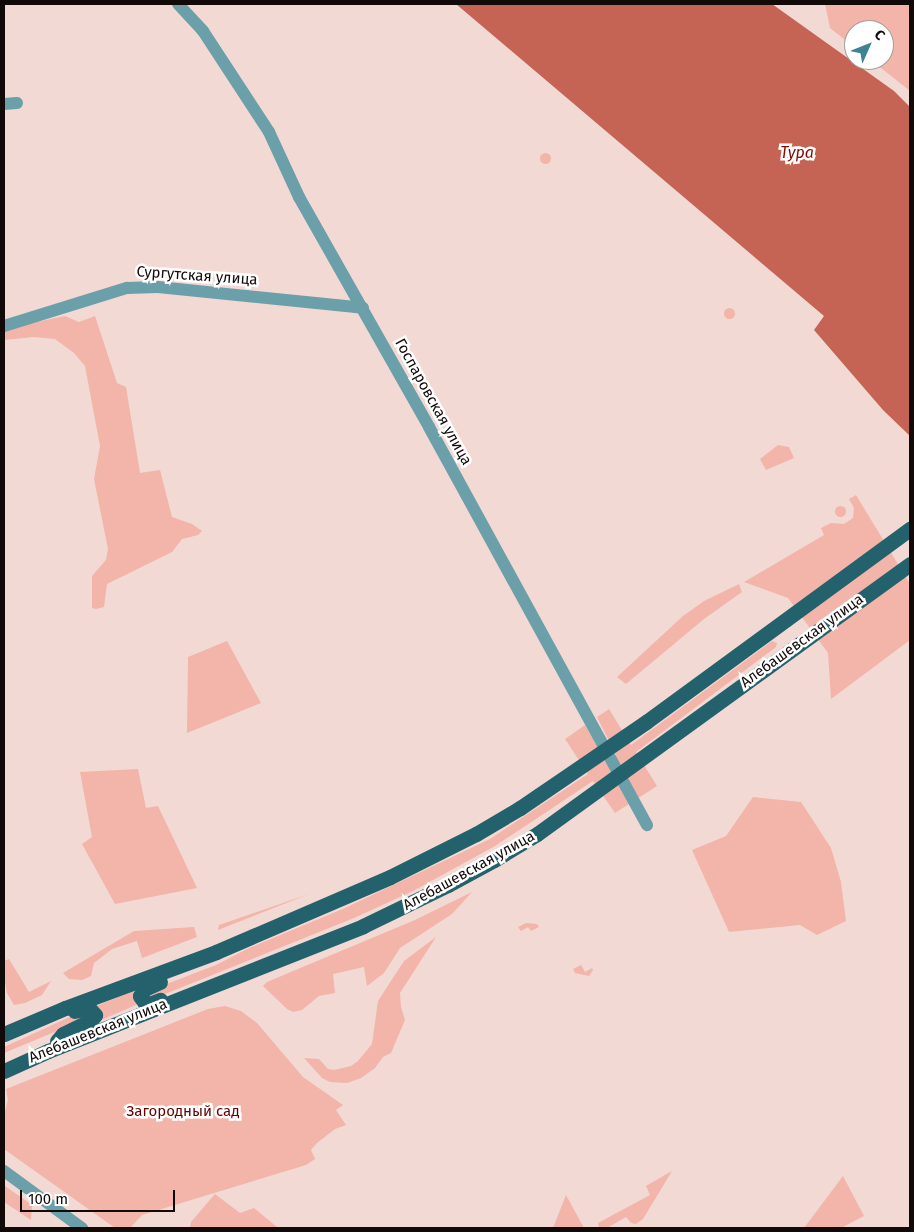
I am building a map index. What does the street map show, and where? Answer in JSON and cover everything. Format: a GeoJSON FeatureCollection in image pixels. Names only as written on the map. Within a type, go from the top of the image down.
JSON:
{"type":"FeatureCollection","features":[{"type":"Feature","properties":{"kind":"main road","name":"Алебашевская улица"},"geometry":{"type":"LineString","coordinates":[[4,1034],[65,1008],[216,952],[421,862],[520,808],[646,722],[910,529]]}},
{"type":"Feature","properties":{"kind":"main road","name":"Алебашевская улица"},"geometry":{"type":"LineString","coordinates":[[4,1071],[48,1051],[182,997],[236,978],[403,908],[494,860],[537,834],[583,802],[780,656],[910,564]]}},
{"type":"Feature","properties":{"kind":"main road"},"geometry":{"type":"LineString","coordinates":[[182,997],[168,998],[149,1004],[145,1003],[140,996],[144,989],[177,975],[196,958]]}},
{"type":"Feature","properties":{"kind":"main road"},"geometry":{"type":"LineString","coordinates":[[48,1051],[63,1034],[90,1021],[95,1015],[89,1008],[74,1010],[65,1008]]}},
{"type":"Feature","properties":{"kind":"street","name":"Госпаровская улица"},"geometry":{"type":"LineString","coordinates":[[178,4],[203,32],[252,103],[269,132],[299,197],[363,308],[647,825]]}},
{"type":"Feature","properties":{"kind":"street"},"geometry":{"type":"LineString","coordinates":[[4,104],[17,103]]}},
{"type":"Feature","properties":{"kind":"street","name":"Сургутская улица"},"geometry":{"type":"LineString","coordinates":[[4,326],[127,288],[158,287],[363,308]]}},
{"type":"Feature","properties":{"kind":"street"},"geometry":{"type":"LineString","coordinates":[[4,1171],[82,1228]]}},
{"type":"Feature","properties":{"kind":"green space"},"geometry":{"type":"Polygon","coordinates":[[[825,4],[910,4],[910,91],[884,70],[894,70],[894,20],[844,20],[844,39],[830,28],[825,4]]]}},
{"type":"Feature","properties":{"kind":"green space"},"geometry":{"type":"Polygon","coordinates":[[[545,152],[551,158],[545,164],[539,158],[545,152]]]}},
{"type":"Feature","properties":{"kind":"green space"},"geometry":{"type":"Polygon","coordinates":[[[729,307],[735,313],[729,319],[723,313],[729,307]]]}},
{"type":"Feature","properties":{"kind":"green space"},"geometry":{"type":"Polygon","coordinates":[[[65,316],[79,322],[95,316],[117,383],[126,387],[140,473],[160,470],[172,517],[192,524],[202,531],[198,535],[182,539],[172,552],[107,584],[104,607],[96,609],[92,608],[92,576],[106,560],[108,549],[94,479],[100,446],[85,366],[74,353],[55,339],[34,337],[4,340],[4,329],[65,316]]]}},
{"type":"Feature","properties":{"kind":"green space"},"geometry":{"type":"Polygon","coordinates":[[[778,445],[789,447],[794,458],[766,470],[760,459],[778,445]]]}},
{"type":"Feature","properties":{"kind":"green space"},"geometry":{"type":"Polygon","coordinates":[[[856,495],[910,584],[910,640],[831,699],[828,653],[788,598],[744,582],[824,535],[821,528],[831,523],[844,524],[853,518],[854,508],[849,499],[856,495]]]}},
{"type":"Feature","properties":{"kind":"green space"},"geometry":{"type":"Polygon","coordinates":[[[840,505],[846,511],[840,517],[834,511],[840,505]]]}},
{"type":"Feature","properties":{"kind":"green space"},"geometry":{"type":"Polygon","coordinates":[[[739,584],[742,592],[704,619],[626,684],[617,677],[683,616],[704,601],[739,584]]]}},
{"type":"Feature","properties":{"kind":"green space"},"geometry":{"type":"Polygon","coordinates":[[[227,641],[261,703],[187,733],[188,657],[227,641]]]}},
{"type":"Feature","properties":{"kind":"green space"},"geometry":{"type":"Polygon","coordinates":[[[772,641],[777,643],[776,647],[636,752],[657,786],[615,813],[593,781],[495,846],[413,891],[354,918],[150,1000],[146,992],[216,965],[247,949],[345,908],[490,839],[588,774],[565,739],[585,725],[606,762],[616,755],[597,717],[609,709],[631,745],[772,641]]]}},
{"type":"Feature","properties":{"kind":"green space"},"geometry":{"type":"Polygon","coordinates":[[[138,769],[146,808],[158,806],[197,888],[115,904],[82,844],[92,837],[80,772],[138,769]]]}},
{"type":"Feature","properties":{"kind":"green space"},"geometry":{"type":"Polygon","coordinates":[[[753,797],[801,802],[831,848],[841,882],[846,921],[817,935],[800,925],[729,932],[692,850],[726,836],[753,797]]]}},
{"type":"Feature","properties":{"kind":"green space"},"geometry":{"type":"Polygon","coordinates":[[[472,892],[452,914],[400,948],[384,973],[367,986],[364,967],[333,974],[335,993],[319,996],[302,1010],[293,1012],[287,1009],[263,986],[267,982],[415,920],[472,892]]]}},
{"type":"Feature","properties":{"kind":"green space"},"geometry":{"type":"Polygon","coordinates":[[[309,894],[218,930],[219,925],[309,894]]]}},
{"type":"Feature","properties":{"kind":"green space"},"geometry":{"type":"Polygon","coordinates":[[[526,923],[537,924],[539,927],[531,931],[528,927],[521,931],[518,927],[526,923]]]}},
{"type":"Feature","properties":{"kind":"green space"},"geometry":{"type":"Polygon","coordinates":[[[194,927],[197,937],[142,958],[137,941],[112,949],[94,963],[91,976],[82,980],[69,979],[63,973],[134,931],[194,927]]]}},
{"type":"Feature","properties":{"kind":"green space"},"geometry":{"type":"Polygon","coordinates":[[[436,937],[400,993],[401,1007],[405,1020],[391,1053],[383,1057],[375,1068],[361,1078],[347,1083],[330,1082],[322,1078],[304,1058],[319,1059],[328,1069],[334,1070],[351,1066],[358,1061],[372,1044],[378,1001],[404,961],[436,937]]]}},
{"type":"Feature","properties":{"kind":"green space"},"geometry":{"type":"Polygon","coordinates":[[[9,959],[29,992],[51,981],[42,995],[25,1003],[14,1005],[7,993],[4,978],[4,961],[9,959]]]}},
{"type":"Feature","properties":{"kind":"green space"},"geometry":{"type":"Polygon","coordinates":[[[581,965],[585,972],[592,968],[593,970],[589,976],[575,973],[573,969],[581,965]]]}},
{"type":"Feature","properties":{"kind":"green space"},"geometry":{"type":"Polygon","coordinates":[[[137,990],[138,1004],[99,1021],[96,1006],[137,990]]]}},
{"type":"Feature","properties":{"kind":"green space","name":"Загородный сад"},"geometry":{"type":"Polygon","coordinates":[[[225,1006],[241,1011],[257,1023],[303,1077],[343,1105],[336,1110],[346,1125],[335,1129],[317,1143],[311,1150],[315,1159],[306,1165],[142,1215],[130,1228],[115,1228],[4,1149],[4,1115],[8,1100],[6,1089],[208,1009],[225,1006]]]}},
{"type":"Feature","properties":{"kind":"green space"},"geometry":{"type":"Polygon","coordinates":[[[83,1011],[88,1018],[4,1053],[4,1047],[83,1011]]]}},
{"type":"Feature","properties":{"kind":"green space"},"geometry":{"type":"Polygon","coordinates":[[[672,1171],[643,1219],[636,1224],[631,1223],[626,1217],[607,1228],[599,1228],[598,1223],[650,1195],[646,1186],[672,1171]]]}},
{"type":"Feature","properties":{"kind":"green space"},"geometry":{"type":"Polygon","coordinates":[[[843,1176],[864,1216],[841,1228],[804,1228],[843,1176]]]}},
{"type":"Feature","properties":{"kind":"green space"},"geometry":{"type":"Polygon","coordinates":[[[5,1186],[32,1205],[31,1220],[4,1202],[5,1186]]]}},
{"type":"Feature","properties":{"kind":"green space"},"geometry":{"type":"Polygon","coordinates":[[[215,1194],[240,1213],[254,1208],[277,1227],[190,1228],[191,1222],[215,1194]]]}},
{"type":"Feature","properties":{"kind":"green space"},"geometry":{"type":"Polygon","coordinates":[[[566,1195],[584,1228],[553,1228],[566,1195]]]}},
{"type":"Feature","properties":{"kind":"water","name":"Тура"},"geometry":{"type":"Polygon","coordinates":[[[456,4],[772,4],[844,55],[844,70],[865,70],[894,91],[910,107],[910,436],[883,410],[814,330],[824,316],[456,4]]]}}]}
